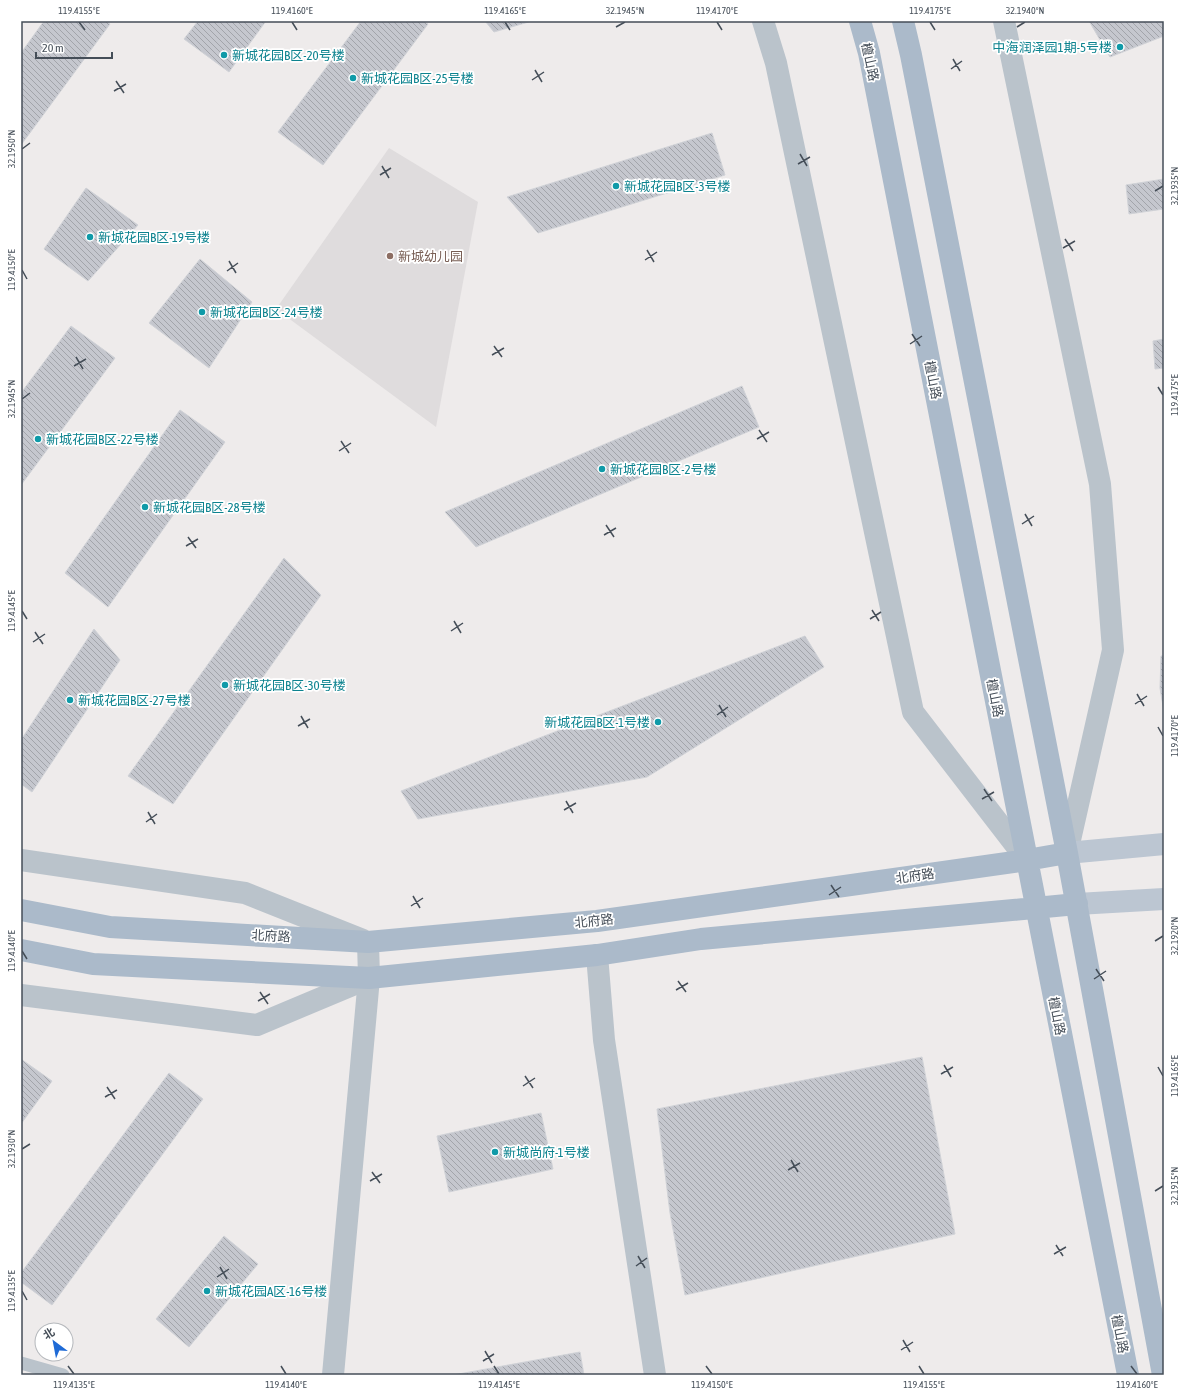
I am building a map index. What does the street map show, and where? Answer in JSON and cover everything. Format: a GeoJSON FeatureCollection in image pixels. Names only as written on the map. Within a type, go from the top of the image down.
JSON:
{"type":"FeatureCollection","features":[{"type":"Feature","properties":{"kind":"main road","name":"檀山路"},"geometry":{"type":"LineString","coordinates":[[860,21],[869,53],[1128,1375]]}},
{"type":"Feature","properties":{"kind":"main road"},"geometry":{"type":"LineString","coordinates":[[903,21],[911,55],[1077,904],[1163,1375]]}},
{"type":"Feature","properties":{"kind":"main road","name":"北府路"},"geometry":{"type":"LineString","coordinates":[[21,910],[110,927],[368,942],[597,921],[1027,860],[1067,853],[1164,844]]}},
{"type":"Feature","properties":{"kind":"main road"},"geometry":{"type":"LineString","coordinates":[[21,950],[93,964],[369,978],[597,955],[701,939],[1036,907],[1164,899]]}},
{"type":"Feature","properties":{"kind":"street"},"geometry":{"type":"LineString","coordinates":[[763,21],[776,63],[913,712],[1027,860]]}},
{"type":"Feature","properties":{"kind":"street"},"geometry":{"type":"LineString","coordinates":[[1004,21],[1100,484],[1113,650],[1067,853]]}},
{"type":"Feature","properties":{"kind":"street"},"geometry":{"type":"LineString","coordinates":[[21,860],[245,893],[368,942],[369,978],[333,1375]]}},
{"type":"Feature","properties":{"kind":"street"},"geometry":{"type":"LineString","coordinates":[[597,955],[604,1040],[655,1375]]}},
{"type":"Feature","properties":{"kind":"street"},"geometry":{"type":"LineString","coordinates":[[21,995],[257,1025],[369,978]]}},
{"type":"Feature","properties":{"kind":"lane"},"geometry":{"type":"LineString","coordinates":[[21,1364],[64,1375]]}},
{"type":"Feature","properties":{"kind":"shaded area","name":"新城幼儿园"},"geometry":{"type":"Polygon","coordinates":[[[389,148],[478,202],[436,427],[276,309],[389,148]]]}},
{"type":"Feature","properties":{"kind":"building"},"geometry":{"type":"Polygon","coordinates":[[[44,21],[106,21],[110,24],[21,145],[21,53],[44,21]]]}},
{"type":"Feature","properties":{"kind":"building","name":"新城花园B区-20号楼"},"geometry":{"type":"Polygon","coordinates":[[[198,21],[266,21],[229,72],[184,39],[198,21]]]}},
{"type":"Feature","properties":{"kind":"building","name":"新城花园B区-25号楼"},"geometry":{"type":"Polygon","coordinates":[[[361,21],[423,21],[428,24],[323,165],[278,132],[361,21]]]}},
{"type":"Feature","properties":{"kind":"building"},"geometry":{"type":"Polygon","coordinates":[[[485,21],[532,21],[494,32],[485,21]]]}},
{"type":"Feature","properties":{"kind":"building","name":"中海润泽园1期-5号楼"},"geometry":{"type":"Polygon","coordinates":[[[1089,21],[1164,21],[1164,36],[1110,57],[1089,21]]]}},
{"type":"Feature","properties":{"kind":"building","name":"新城花园B区-3号楼"},"geometry":{"type":"Polygon","coordinates":[[[712,133],[725,175],[538,233],[507,197],[712,133]]]}},
{"type":"Feature","properties":{"kind":"building"},"geometry":{"type":"Polygon","coordinates":[[[1164,179],[1164,209],[1129,214],[1126,185],[1164,179]]]}},
{"type":"Feature","properties":{"kind":"building","name":"新城花园B区-19号楼"},"geometry":{"type":"Polygon","coordinates":[[[86,188],[138,225],[88,281],[44,249],[86,188]]]}},
{"type":"Feature","properties":{"kind":"building","name":"新城花园B区-24号楼"},"geometry":{"type":"Polygon","coordinates":[[[200,259],[252,302],[209,368],[149,323],[200,259]]]}},
{"type":"Feature","properties":{"kind":"building","name":"新城花园B区-22号楼"},"geometry":{"type":"Polygon","coordinates":[[[71,326],[115,358],[21,485],[21,393],[71,326]]]}},
{"type":"Feature","properties":{"kind":"building"},"geometry":{"type":"Polygon","coordinates":[[[1164,339],[1164,368],[1155,369],[1153,341],[1164,339]]]}},
{"type":"Feature","properties":{"kind":"building","name":"新城花园B区-2号楼"},"geometry":{"type":"Polygon","coordinates":[[[742,386],[759,427],[476,547],[445,512],[742,386]]]}},
{"type":"Feature","properties":{"kind":"building","name":"新城花园B区-28号楼"},"geometry":{"type":"Polygon","coordinates":[[[180,410],[225,442],[108,607],[65,573],[180,410]]]}},
{"type":"Feature","properties":{"kind":"building","name":"新城花园B区-30号楼"},"geometry":{"type":"Polygon","coordinates":[[[284,558],[321,595],[173,804],[128,776],[284,558]]]}},
{"type":"Feature","properties":{"kind":"building","name":"新城花园B区-27号楼"},"geometry":{"type":"Polygon","coordinates":[[[94,629],[120,660],[32,792],[21,784],[21,740],[94,629]]]}},
{"type":"Feature","properties":{"kind":"building","name":"新城花园B区-1号楼"},"geometry":{"type":"Polygon","coordinates":[[[805,636],[824,667],[647,777],[418,819],[401,791],[805,636]]]}},
{"type":"Feature","properties":{"kind":"building"},"geometry":{"type":"Polygon","coordinates":[[[1161,656],[1164,656],[1164,712],[1160,688],[1161,656]]]}},
{"type":"Feature","properties":{"kind":"building"},"geometry":{"type":"Polygon","coordinates":[[[922,1057],[955,1234],[685,1295],[670,1213],[657,1109],[922,1057]]]}},
{"type":"Feature","properties":{"kind":"building"},"geometry":{"type":"Polygon","coordinates":[[[21,1059],[52,1081],[21,1124],[21,1059]]]}},
{"type":"Feature","properties":{"kind":"building"},"geometry":{"type":"Polygon","coordinates":[[[169,1073],[203,1099],[52,1305],[21,1282],[21,1273],[169,1073]]]}},
{"type":"Feature","properties":{"kind":"building","name":"新城尚府-1号楼"},"geometry":{"type":"Polygon","coordinates":[[[541,1113],[553,1169],[449,1192],[437,1136],[541,1113]]]}},
{"type":"Feature","properties":{"kind":"building","name":"新城花园A区-16号楼"},"geometry":{"type":"Polygon","coordinates":[[[224,1236],[258,1264],[189,1347],[156,1319],[224,1236]]]}},
{"type":"Feature","properties":{"kind":"building"},"geometry":{"type":"Polygon","coordinates":[[[580,1352],[584,1375],[453,1375],[580,1352]]]}},
{"type":"Feature","properties":{"kind":"place","name":"中海润泽园1期-5号楼"},"geometry":{"type":"Point","coordinates":[1120,47]}},
{"type":"Feature","properties":{"kind":"place","name":"新城花园B区-20号楼"},"geometry":{"type":"Point","coordinates":[224,55]}},
{"type":"Feature","properties":{"kind":"place","name":"新城花园B区-25号楼"},"geometry":{"type":"Point","coordinates":[353,78]}},
{"type":"Feature","properties":{"kind":"place","name":"新城花园B区-3号楼"},"geometry":{"type":"Point","coordinates":[616,186]}},
{"type":"Feature","properties":{"kind":"place","name":"新城花园B区-19号楼"},"geometry":{"type":"Point","coordinates":[90,237]}},
{"type":"Feature","properties":{"kind":"place","name":"新城幼儿园"},"geometry":{"type":"Point","coordinates":[390,256]}},
{"type":"Feature","properties":{"kind":"place","name":"新城花园B区-24号楼"},"geometry":{"type":"Point","coordinates":[202,312]}},
{"type":"Feature","properties":{"kind":"place","name":"新城花园B区-22号楼"},"geometry":{"type":"Point","coordinates":[38,439]}},
{"type":"Feature","properties":{"kind":"place","name":"新城花园B区-2号楼"},"geometry":{"type":"Point","coordinates":[602,469]}},
{"type":"Feature","properties":{"kind":"place","name":"新城花园B区-28号楼"},"geometry":{"type":"Point","coordinates":[145,507]}},
{"type":"Feature","properties":{"kind":"place","name":"新城花园B区-30号楼"},"geometry":{"type":"Point","coordinates":[225,685]}},
{"type":"Feature","properties":{"kind":"place","name":"新城花园B区-27号楼"},"geometry":{"type":"Point","coordinates":[70,700]}},
{"type":"Feature","properties":{"kind":"place","name":"新城花园B区-1号楼"},"geometry":{"type":"Point","coordinates":[658,722]}},
{"type":"Feature","properties":{"kind":"place","name":"新城尚府-1号楼"},"geometry":{"type":"Point","coordinates":[495,1152]}},
{"type":"Feature","properties":{"kind":"place","name":"新城花园A区-16号楼"},"geometry":{"type":"Point","coordinates":[207,1291]}}]}
